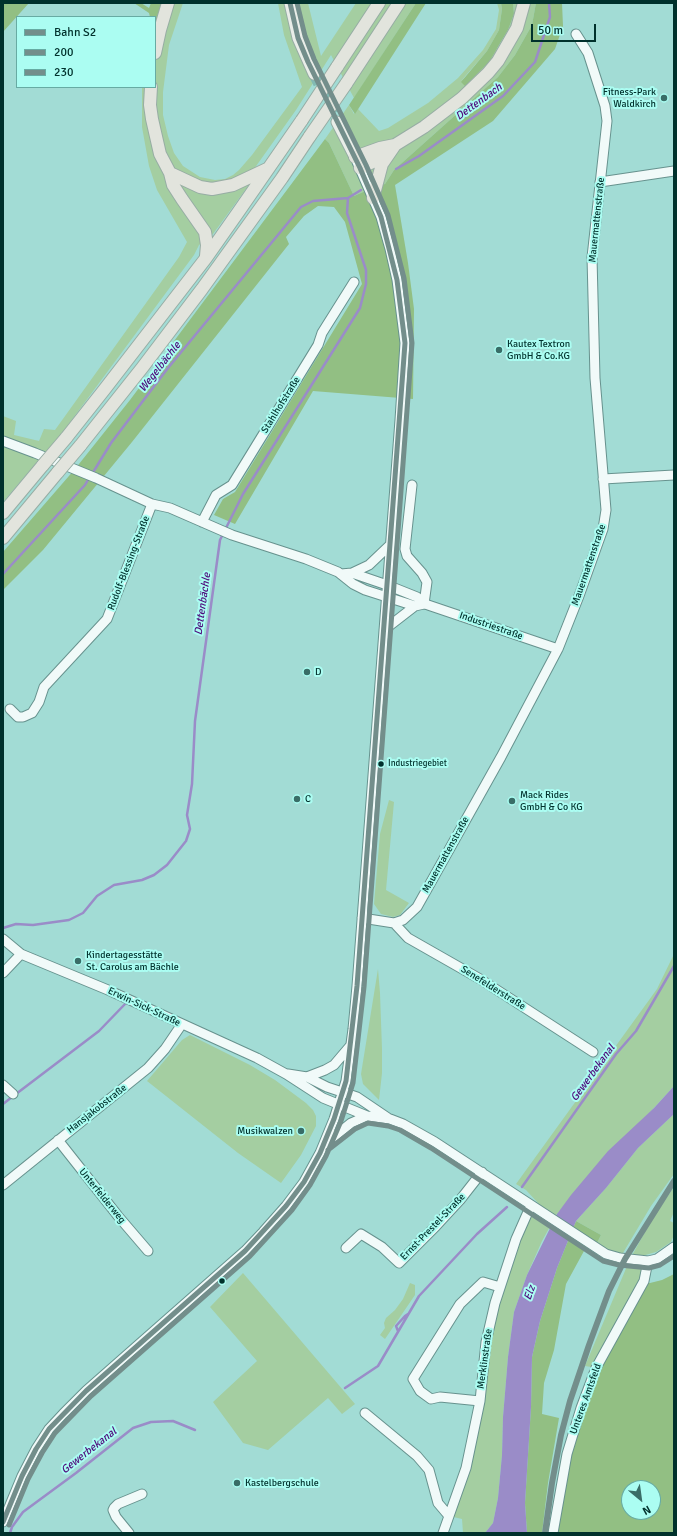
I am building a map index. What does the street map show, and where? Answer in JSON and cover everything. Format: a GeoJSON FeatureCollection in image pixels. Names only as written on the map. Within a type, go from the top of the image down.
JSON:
{"type":"FeatureCollection","features":[{"type":"Feature","properties":{"kind":"highway"},"geometry":{"type":"LineString","coordinates":[[156,48],[168,3]]}},
{"type":"Feature","properties":{"kind":"highway"},"geometry":{"type":"LineString","coordinates":[[3,513],[124,366],[206,258],[240,211],[380,3]]}},
{"type":"Feature","properties":{"kind":"highway"},"geometry":{"type":"LineString","coordinates":[[3,538],[80,446],[202,289],[282,178],[399,3]]}},
{"type":"Feature","properties":{"kind":"highway"},"geometry":{"type":"LineString","coordinates":[[358,162],[380,148],[395,145],[424,127],[447,110],[488,73],[498,61],[512,37],[520,18],[524,3]]}},
{"type":"Feature","properties":{"kind":"highway"},"geometry":{"type":"LineString","coordinates":[[151,88],[150,105],[160,154],[182,199],[206,232],[206,258]]}},
{"type":"Feature","properties":{"kind":"highway"},"geometry":{"type":"LineString","coordinates":[[373,198],[382,164],[395,145]]}},
{"type":"Feature","properties":{"kind":"highway"},"geometry":{"type":"LineString","coordinates":[[358,162],[388,155]]}},
{"type":"Feature","properties":{"kind":"highway"},"geometry":{"type":"LineString","coordinates":[[170,174],[191,184],[212,189],[233,185],[268,169]]}},
{"type":"Feature","properties":{"kind":"main road"},"geometry":{"type":"LineString","coordinates":[[290,3],[298,38],[314,74]]}},
{"type":"Feature","properties":{"kind":"main road"},"geometry":{"type":"LineString","coordinates":[[337,122],[358,162]]}},
{"type":"Feature","properties":{"kind":"street","name":"Mauermattenstraße"},"geometry":{"type":"LineString","coordinates":[[394,923],[402,920],[417,907],[501,757],[558,649],[603,529],[606,510],[595,378],[592,257],[607,121],[605,106],[588,53],[576,34]]}},
{"type":"Feature","properties":{"kind":"street"},"geometry":{"type":"LineString","coordinates":[[3,1522],[22,1476],[36,1449],[49,1429],[86,1391],[222,1271],[263,1232],[286,1206],[304,1182],[324,1145],[339,1106],[346,1082],[351,1045],[362,918],[405,344],[397,280],[386,233],[358,162]]}},
{"type":"Feature","properties":{"kind":"street"},"geometry":{"type":"LineString","coordinates":[[600,182],[674,171]]}},
{"type":"Feature","properties":{"kind":"street","name":"Stahlhofstraße"},"geometry":{"type":"LineString","coordinates":[[202,522],[216,495],[232,485],[318,345],[322,333],[354,282]]}},
{"type":"Feature","properties":{"kind":"street"},"geometry":{"type":"LineString","coordinates":[[3,441],[96,478],[152,504],[170,508],[232,535],[306,559],[341,574],[353,584],[386,597]]}},
{"type":"Feature","properties":{"kind":"street"},"geometry":{"type":"LineString","coordinates":[[603,479],[674,475]]}},
{"type":"Feature","properties":{"kind":"street"},"geometry":{"type":"LineString","coordinates":[[384,630],[419,605],[427,582],[422,573],[407,556],[406,549],[412,485]]}},
{"type":"Feature","properties":{"kind":"street","name":"Rudolf-Blessing-Straße"},"geometry":{"type":"LineString","coordinates":[[10,709],[18,717],[23,718],[32,713],[39,702],[44,687],[107,619],[152,504]]}},
{"type":"Feature","properties":{"kind":"street"},"geometry":{"type":"LineString","coordinates":[[341,574],[352,573],[369,565],[390,545]]}},
{"type":"Feature","properties":{"kind":"street"},"geometry":{"type":"LineString","coordinates":[[352,573],[387,585]]}},
{"type":"Feature","properties":{"kind":"street","name":"Industriestraße"},"geometry":{"type":"LineString","coordinates":[[387,585],[417,597],[419,605]]}},
{"type":"Feature","properties":{"kind":"street","name":"Industriestraße"},"geometry":{"type":"LineString","coordinates":[[386,597],[419,605],[558,649]]}},
{"type":"Feature","properties":{"kind":"street"},"geometry":{"type":"LineString","coordinates":[[362,918],[394,923]]}},
{"type":"Feature","properties":{"kind":"street","name":"Senefelderstraße"},"geometry":{"type":"LineString","coordinates":[[394,923],[408,938],[480,979],[593,1052]]}},
{"type":"Feature","properties":{"kind":"street","name":"Erwin-Sick-Straße"},"geometry":{"type":"LineString","coordinates":[[3,939],[21,954],[110,990],[257,1058],[286,1074],[307,1089],[339,1106],[367,1116],[390,1119]]}},
{"type":"Feature","properties":{"kind":"street"},"geometry":{"type":"LineString","coordinates":[[3,973],[21,954]]}},
{"type":"Feature","properties":{"kind":"street","name":"Hansjakobstraße"},"geometry":{"type":"LineString","coordinates":[[3,1185],[148,1068],[165,1048],[182,1024]]}},
{"type":"Feature","properties":{"kind":"street","name":"Erwin-Sick-Straße"},"geometry":{"type":"LineString","coordinates":[[307,1077],[326,1070],[334,1065],[351,1045]]}},
{"type":"Feature","properties":{"kind":"street","name":"Erwin-Sick-Straße"},"geometry":{"type":"LineString","coordinates":[[286,1074],[307,1077],[327,1087],[357,1097],[390,1119]]}},
{"type":"Feature","properties":{"kind":"street"},"geometry":{"type":"LineString","coordinates":[[3,1085],[13,1094]]}},
{"type":"Feature","properties":{"kind":"street"},"geometry":{"type":"LineString","coordinates":[[324,1145],[350,1123],[367,1116]]}},
{"type":"Feature","properties":{"kind":"street"},"geometry":{"type":"LineString","coordinates":[[390,1119],[403,1124],[435,1142],[606,1254],[620,1258],[648,1261],[656,1259],[674,1247]]}},
{"type":"Feature","properties":{"kind":"street","name":"Unterfelderweg"},"geometry":{"type":"LineString","coordinates":[[58,1140],[118,1216],[148,1251]]}},
{"type":"Feature","properties":{"kind":"street","name":"Ernst-Prestel-Straße"},"geometry":{"type":"LineString","coordinates":[[346,1248],[361,1234],[382,1247],[398,1263],[436,1226],[468,1191],[482,1172]]}},
{"type":"Feature","properties":{"kind":"street","name":"Merklinstraße"},"geometry":{"type":"LineString","coordinates":[[443,1533],[466,1468],[480,1400],[486,1342],[500,1287],[516,1239],[531,1205]]}},
{"type":"Feature","properties":{"kind":"street","name":"Unteres Amtsfeld"},"geometry":{"type":"LineString","coordinates":[[553,1533],[567,1454],[581,1408],[596,1368],[644,1281],[648,1261]]}},
{"type":"Feature","properties":{"kind":"street"},"geometry":{"type":"LineString","coordinates":[[480,1400],[440,1397],[431,1399],[420,1391],[413,1379],[460,1304],[483,1282],[500,1287]]}},
{"type":"Feature","properties":{"kind":"street"},"geometry":{"type":"LineString","coordinates":[[365,1413],[417,1456],[425,1465],[429,1470],[438,1503],[448,1516]]}},
{"type":"Feature","properties":{"kind":"street"},"geometry":{"type":"LineString","coordinates":[[129,1533],[116,1517],[113,1510],[118,1504],[142,1494]]}},
{"type":"Feature","properties":{"kind":"green space"},"geometry":{"type":"Polygon","coordinates":[[[3,3],[29,3],[16,16],[3,32],[3,3]]]}},
{"type":"Feature","properties":{"kind":"green space"},"geometry":{"type":"Polygon","coordinates":[[[134,3],[141,3],[149,8],[151,3],[162,3],[156,24],[156,16],[150,16],[149,13],[134,3]]]}},
{"type":"Feature","properties":{"kind":"green space"},"geometry":{"type":"Polygon","coordinates":[[[162,3],[183,3],[169,45],[163,92],[163,115],[174,153],[183,166],[200,177],[215,180],[225,179],[239,170],[252,155],[302,87],[284,35],[278,3],[308,3],[321,56],[356,3],[416,3],[354,98],[331,55],[296,110],[254,169],[248,186],[213,234],[199,245],[194,255],[62,433],[3,502],[3,416],[16,421],[14,435],[39,441],[44,429],[55,430],[179,257],[187,242],[157,190],[149,166],[142,127],[142,88],[156,88],[156,24],[162,3]]]}},
{"type":"Feature","properties":{"kind":"green space"},"geometry":{"type":"Polygon","coordinates":[[[416,3],[426,3],[355,114],[349,105],[416,3]]]}},
{"type":"Feature","properties":{"kind":"green space"},"geometry":{"type":"Polygon","coordinates":[[[497,3],[501,3],[502,9],[499,30],[487,51],[461,81],[499,47],[514,14],[513,3],[536,3],[532,25],[515,55],[498,77],[394,170],[385,184],[354,196],[329,143],[325,139],[349,105],[354,114],[358,109],[379,131],[388,128],[428,103],[458,78],[483,50],[496,29],[499,10],[497,3]]]}},
{"type":"Feature","properties":{"kind":"green space"},"geometry":{"type":"Polygon","coordinates":[[[501,3],[513,3],[514,14],[508,30],[489,62],[465,86],[461,82],[487,51],[499,30],[502,9],[501,3]]]}},
{"type":"Feature","properties":{"kind":"green space"},"geometry":{"type":"Polygon","coordinates":[[[536,3],[562,3],[563,26],[555,49],[493,121],[395,185],[414,309],[413,399],[313,391],[235,524],[214,515],[223,499],[235,492],[362,284],[345,222],[334,207],[318,206],[304,216],[286,237],[289,244],[132,442],[43,550],[3,590],[3,552],[75,469],[130,400],[325,139],[329,143],[354,196],[385,184],[394,170],[498,77],[515,55],[532,25],[536,3]]]}},
{"type":"Feature","properties":{"kind":"green space"},"geometry":{"type":"Polygon","coordinates":[[[389,800],[394,802],[386,890],[409,903],[400,915],[393,917],[381,914],[374,904],[380,834],[389,800]]]}},
{"type":"Feature","properties":{"kind":"green space"},"geometry":{"type":"Polygon","coordinates":[[[674,954],[674,1086],[557,1214],[542,1241],[527,1275],[514,1312],[508,1357],[498,1498],[493,1523],[485,1533],[463,1533],[462,1519],[449,1516],[466,1468],[486,1342],[531,1205],[538,1203],[526,1190],[516,1184],[657,989],[674,954]]]}},
{"type":"Feature","properties":{"kind":"green space"},"geometry":{"type":"Polygon","coordinates":[[[378,969],[382,1049],[382,1073],[379,1100],[363,1084],[361,1074],[378,969]]]}},
{"type":"Feature","properties":{"kind":"green space"},"geometry":{"type":"Polygon","coordinates":[[[190,1035],[250,1065],[275,1080],[313,1110],[316,1116],[316,1126],[301,1155],[281,1183],[238,1153],[147,1081],[182,1040],[190,1035]]]}},
{"type":"Feature","properties":{"kind":"green space"},"geometry":{"type":"Polygon","coordinates":[[[674,1114],[674,1174],[651,1206],[620,1258],[595,1247],[601,1235],[576,1221],[606,1188],[638,1148],[674,1114]]]}},
{"type":"Feature","properties":{"kind":"green space"},"geometry":{"type":"Polygon","coordinates":[[[674,1187],[674,1212],[670,1221],[674,1223],[674,1235],[671,1242],[656,1252],[642,1256],[641,1277],[591,1367],[585,1366],[630,1259],[651,1221],[674,1187]]]}},
{"type":"Feature","properties":{"kind":"green space"},"geometry":{"type":"Polygon","coordinates":[[[576,1221],[601,1235],[595,1247],[584,1251],[566,1284],[554,1350],[544,1383],[542,1414],[559,1418],[548,1483],[542,1533],[527,1533],[525,1503],[531,1407],[532,1357],[540,1321],[557,1268],[576,1221]]]}},
{"type":"Feature","properties":{"kind":"green space"},"geometry":{"type":"Polygon","coordinates":[[[243,1273],[355,1404],[342,1414],[328,1398],[268,1450],[243,1443],[213,1402],[257,1361],[210,1307],[243,1273]]]}},
{"type":"Feature","properties":{"kind":"green space"},"geometry":{"type":"Polygon","coordinates":[[[674,1274],[674,1533],[553,1533],[581,1408],[644,1281],[650,1283],[662,1280],[674,1274]]]}},
{"type":"Feature","properties":{"kind":"green space"},"geometry":{"type":"Polygon","coordinates":[[[410,1283],[415,1285],[415,1295],[385,1339],[380,1335],[385,1328],[384,1323],[386,1318],[395,1310],[403,1299],[410,1283]]]}},
{"type":"Feature","properties":{"kind":"water","name":"Elz"},"geometry":{"type":"Polygon","coordinates":[[[674,1086],[674,1114],[638,1148],[606,1188],[576,1221],[557,1268],[540,1321],[532,1357],[531,1407],[525,1503],[527,1533],[485,1533],[493,1523],[498,1498],[508,1357],[514,1312],[527,1275],[557,1214],[571,1195],[608,1151],[654,1108],[674,1086]]]}},
{"type":"Feature","properties":{"kind":"waterway","name":"Dettenbach"},"geometry":{"type":"LineString","coordinates":[[396,169],[419,156],[503,96],[535,62],[550,17],[549,3]]}},
{"type":"Feature","properties":{"kind":"waterway","name":"Dettenbach"},"geometry":{"type":"LineString","coordinates":[[348,198],[361,190]]}},
{"type":"Feature","properties":{"kind":"waterway","name":"Wegelbächle"},"geometry":{"type":"LineString","coordinates":[[92,474],[111,443],[168,368],[301,207],[313,201],[348,198]]}},
{"type":"Feature","properties":{"kind":"waterway","name":"Dettenbächle"},"geometry":{"type":"LineString","coordinates":[[3,928],[16,924],[33,925],[69,920],[83,913],[97,896],[114,885],[142,880],[154,875],[167,865],[186,841],[190,829],[187,815],[192,784],[195,721],[220,540],[243,494],[360,308],[366,284],[366,270],[347,213],[348,198]]}},
{"type":"Feature","properties":{"kind":"waterway","name":"Wegelbächle"},"geometry":{"type":"LineString","coordinates":[[3,574],[85,485],[89,478]]}},
{"type":"Feature","properties":{"kind":"waterway","name":"Gewerbekanal"},"geometry":{"type":"LineString","coordinates":[[522,1187],[616,1054],[636,1031],[674,966]]}},
{"type":"Feature","properties":{"kind":"waterway"},"geometry":{"type":"LineString","coordinates":[[16,1094],[99,1031],[126,1003]]}},
{"type":"Feature","properties":{"kind":"waterway"},"geometry":{"type":"LineString","coordinates":[[3,1104],[12,1097]]}},
{"type":"Feature","properties":{"kind":"waterway","name":"Gewerbekanal"},"geometry":{"type":"LineString","coordinates":[[345,1388],[378,1366],[419,1296],[477,1234],[507,1207]]}},
{"type":"Feature","properties":{"kind":"waterway","name":"Gewerbekanal"},"geometry":{"type":"LineString","coordinates":[[398,1331],[396,1326],[408,1314]]}},
{"type":"Feature","properties":{"kind":"waterway","name":"Gewerbekanal"},"geometry":{"type":"LineString","coordinates":[[10,1533],[12,1527],[23,1512],[133,1428],[151,1422],[173,1421],[195,1430]]}},
{"type":"Feature","properties":{"kind":"tunnel"},"geometry":{"type":"LineString","coordinates":[[314,74],[337,122]]}},
{"type":"Feature","properties":{"kind":"rail line","name":"S2"},"geometry":{"type":"LineString","coordinates":[[545,1533],[561,1435],[570,1401],[589,1345],[609,1291],[625,1259],[674,1181]]}},
{"type":"Feature","properties":{"kind":"transit line","name":"200"},"geometry":{"type":"LineString","coordinates":[[3,1522],[22,1476],[36,1449],[49,1429],[86,1391],[245,1251],[286,1206],[304,1182],[320,1153],[334,1119],[346,1081],[357,986],[405,343],[397,280],[381,217],[360,168],[308,62],[298,38],[290,3]]}},
{"type":"Feature","properties":{"kind":"transit line","name":"230"},"geometry":{"type":"LineString","coordinates":[[9,1525],[28,1479],[55,1433],[91,1396],[250,1256],[292,1210],[310,1185],[326,1156],[341,1121],[353,1083],[364,987],[412,343],[404,278],[388,215],[366,165],[314,59],[305,36],[297,3]]}},
{"type":"Feature","properties":{"kind":"transit line","name":"230"},"geometry":{"type":"LineString","coordinates":[[328,1150],[355,1129],[368,1123],[388,1126],[400,1130],[431,1148],[603,1261],[619,1265],[649,1268],[660,1265],[674,1256]]}},
{"type":"Feature","properties":{"kind":"place","name":"Fitness-Park Waldkirch"},"geometry":{"type":"Point","coordinates":[664,98]}},
{"type":"Feature","properties":{"kind":"place","name":"Kautex Textron GmbH & Co.KG"},"geometry":{"type":"Point","coordinates":[499,350]}},
{"type":"Feature","properties":{"kind":"place","name":"D"},"geometry":{"type":"Point","coordinates":[307,672]}},
{"type":"Feature","properties":{"kind":"place","name":"Industriegebiet"},"geometry":{"type":"Point","coordinates":[381,764]}},
{"type":"Feature","properties":{"kind":"place","name":"C"},"geometry":{"type":"Point","coordinates":[297,799]}},
{"type":"Feature","properties":{"kind":"place","name":"Mack Rides GmbH & Co KG"},"geometry":{"type":"Point","coordinates":[512,801]}},
{"type":"Feature","properties":{"kind":"place","name":"Kindertagesstätte St. Carolus am Bächle"},"geometry":{"type":"Point","coordinates":[78,961]}},
{"type":"Feature","properties":{"kind":"place","name":"Musikwalzen"},"geometry":{"type":"Point","coordinates":[301,1131]}},
{"type":"Feature","properties":{"kind":"place","name":"Kastelbergschule"},"geometry":{"type":"Point","coordinates":[237,1483]}}]}
